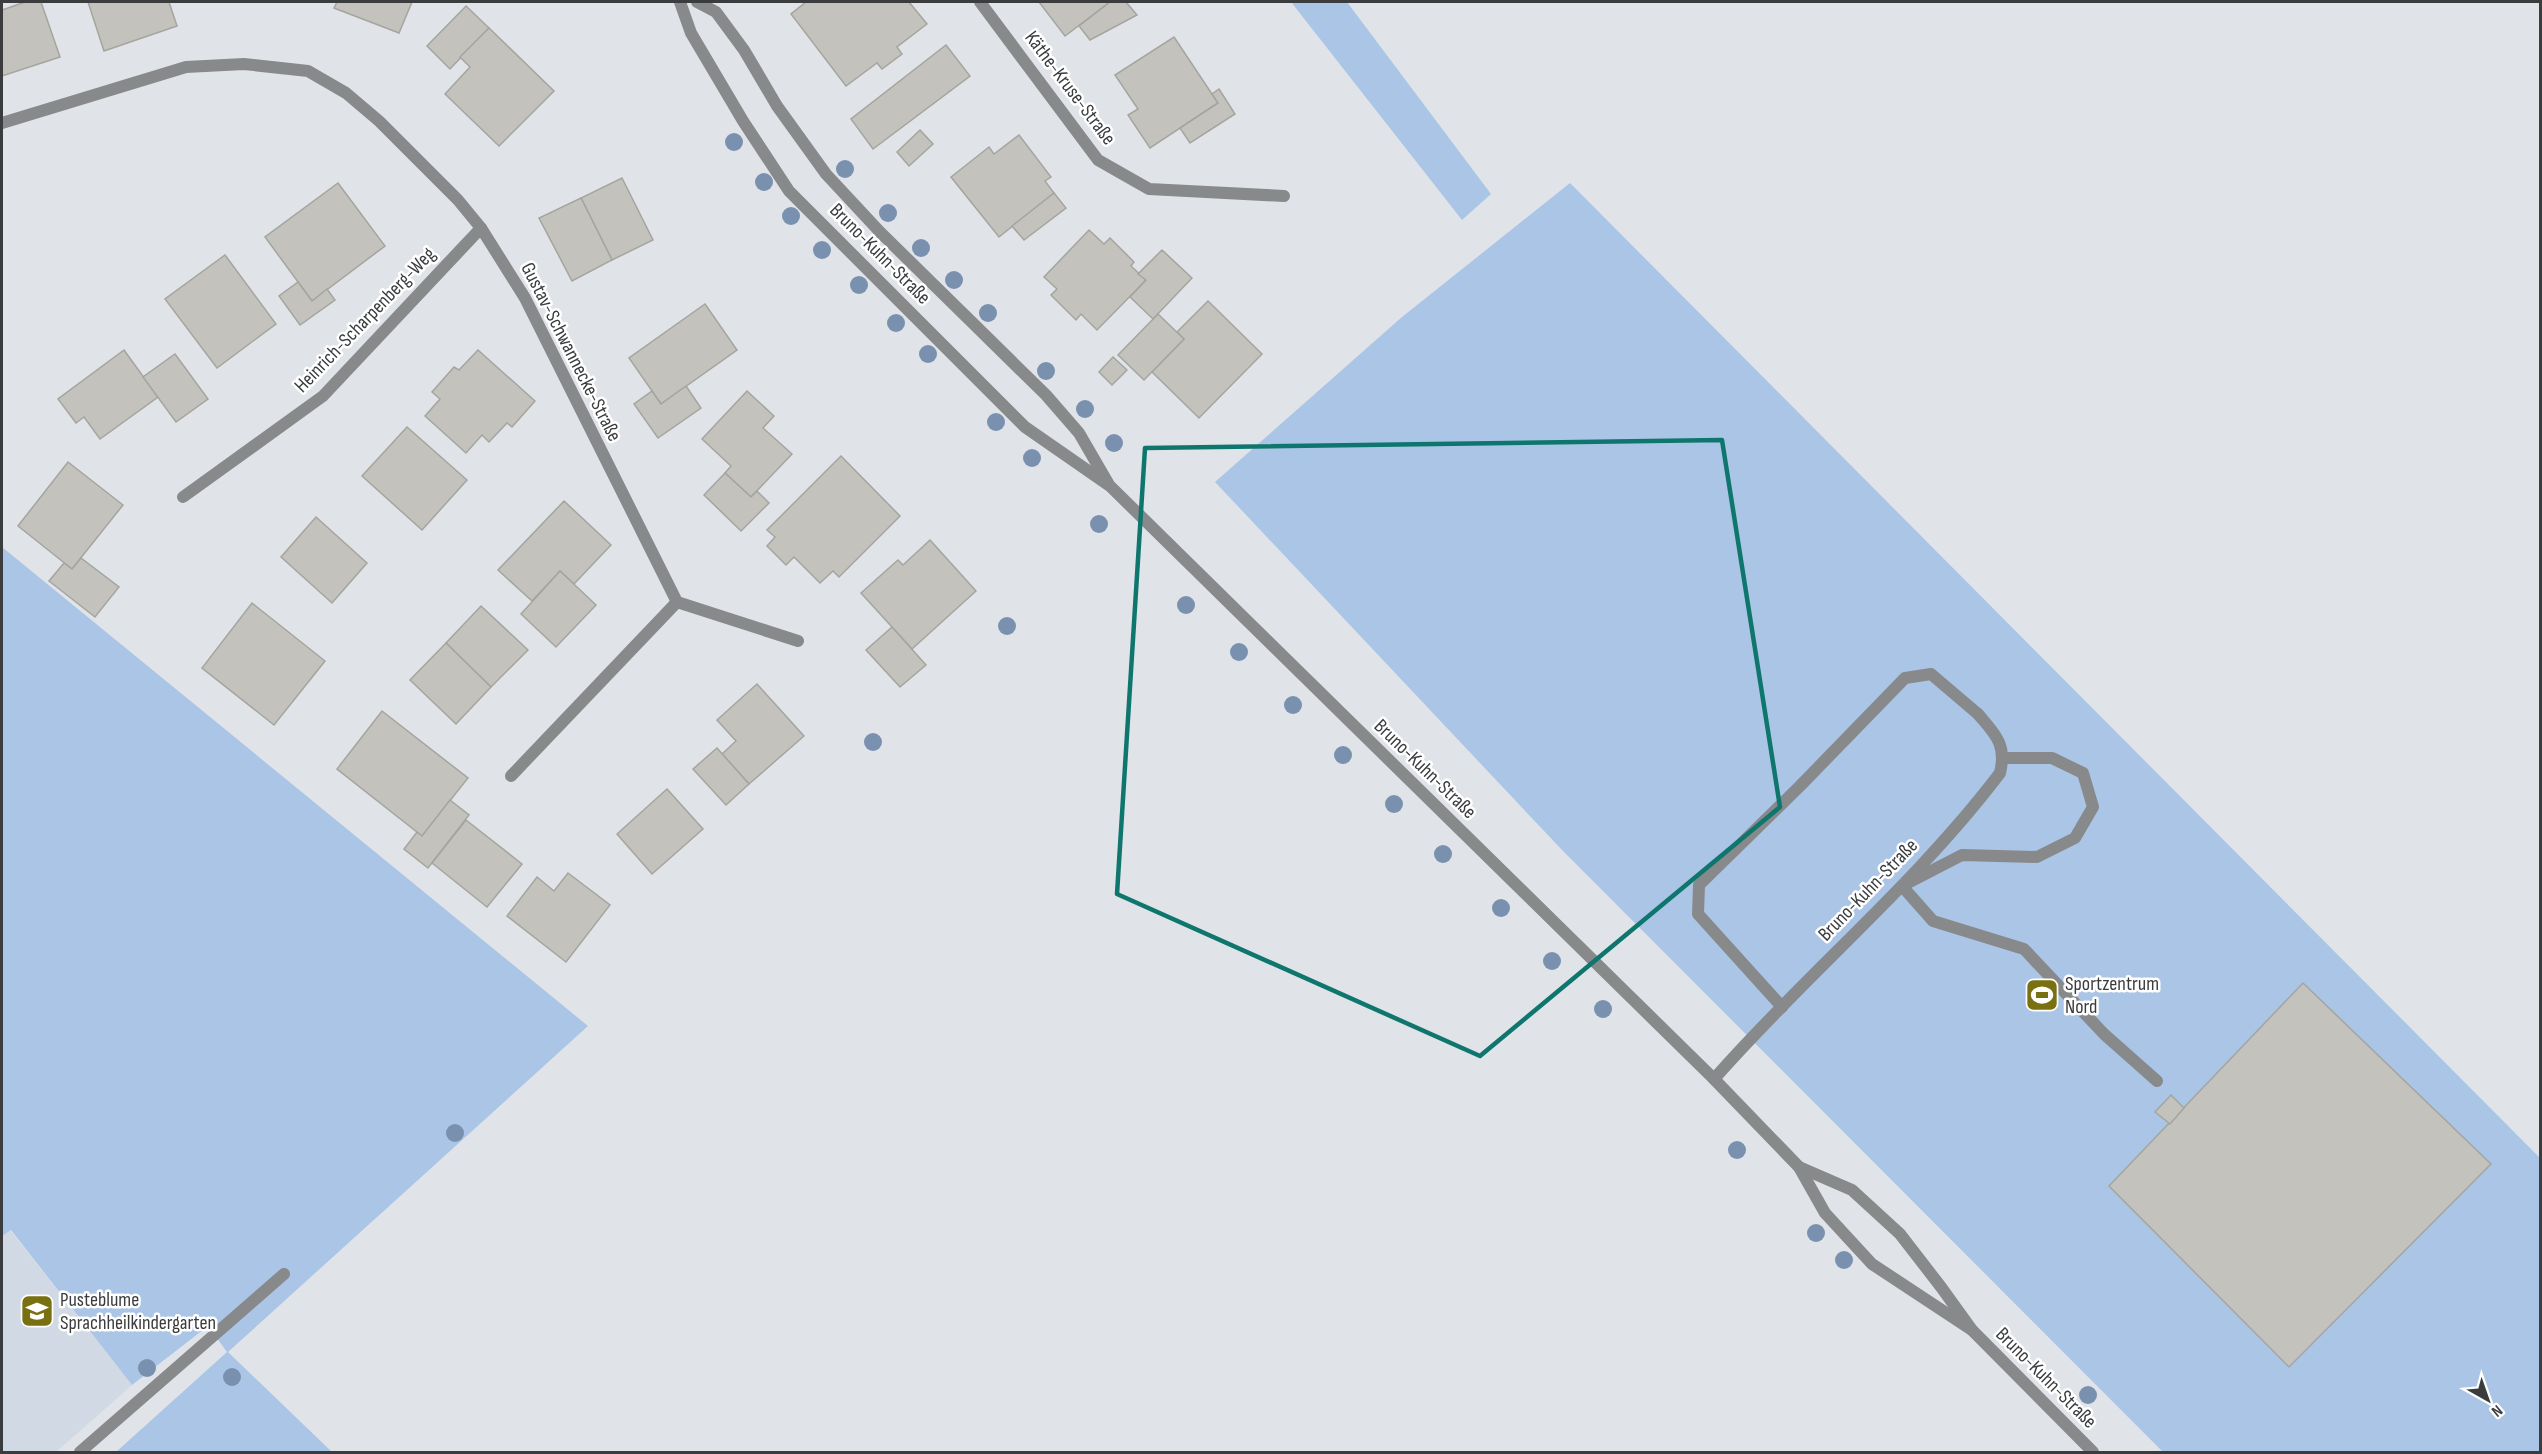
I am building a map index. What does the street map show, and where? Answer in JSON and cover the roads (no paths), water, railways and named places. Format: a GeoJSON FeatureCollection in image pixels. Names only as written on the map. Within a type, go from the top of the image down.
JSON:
{"type":"FeatureCollection","features":[{"type":"Feature","properties":{"kind":"street","name":"Bruno-Kuhn-Straße"},"geometry":{"type":"LineString","coordinates":[[680,2],[691,33],[743,121],[789,191],[1025,427],[1110,486],[1714,1079],[1799,1167],[1825,1213],[1872,1264],[1972,1330]]}},
{"type":"Feature","properties":{"kind":"street","name":"Bruno-Kuhn-Straße"},"geometry":{"type":"LineString","coordinates":[[698,2],[716,12],[744,50],[777,106],[826,174],[880,232],[1046,395],[1079,433],[1110,486]]}},
{"type":"Feature","properties":{"kind":"street","name":"Käthe-Kruse-Straße"},"geometry":{"type":"LineString","coordinates":[[980,2],[1098,159],[1149,189],[1284,196]]}},
{"type":"Feature","properties":{"kind":"street","name":"Gustav-Schwannecke-Straße"},"geometry":{"type":"LineString","coordinates":[[2,123],[186,67],[244,64],[308,71],[345,93],[379,121],[458,200],[481,228],[525,298],[677,602]]}},
{"type":"Feature","properties":{"kind":"street","name":"Heinrich-Scharpenberg-Weg"},"geometry":{"type":"LineString","coordinates":[[183,497],[323,396],[481,228]]}},
{"type":"Feature","properties":{"kind":"street"},"geometry":{"type":"LineString","coordinates":[[511,776],[677,602],[798,641]]}},
{"type":"Feature","properties":{"kind":"street"},"geometry":{"type":"LineString","coordinates":[[1782,1007],[1698,914],[1699,885],[1905,678],[1931,674],[1978,714],[1997,736],[2004,758],[2052,758],[2083,773],[2093,807],[2075,838],[2037,857],[1962,855],[1902,886],[1933,921],[2024,949],[2104,1034],[2157,1081]]}},
{"type":"Feature","properties":{"kind":"street","name":"Bruno-Kuhn-Straße"},"geometry":{"type":"LineString","coordinates":[[1714,1079],[1752,1035],[1902,886],[1985,792],[2000,773],[2004,758]]}},
{"type":"Feature","properties":{"kind":"street","name":"Bruno-Kuhn-Straße"},"geometry":{"type":"LineString","coordinates":[[1799,1167],[1852,1190],[1900,1234],[1972,1330],[2093,1452]]}},
{"type":"Feature","properties":{"kind":"street"},"geometry":{"type":"LineString","coordinates":[[80,1452],[284,1274]]}},
{"type":"Feature","properties":{"kind":"place","name":"Sportzentrum Nord"},"geometry":{"type":"Point","coordinates":[2042,995]}},
{"type":"Feature","properties":{"kind":"place","name":"Pusteblume Sprachheilkindergarten"},"geometry":{"type":"Point","coordinates":[37,1311]}}]}
